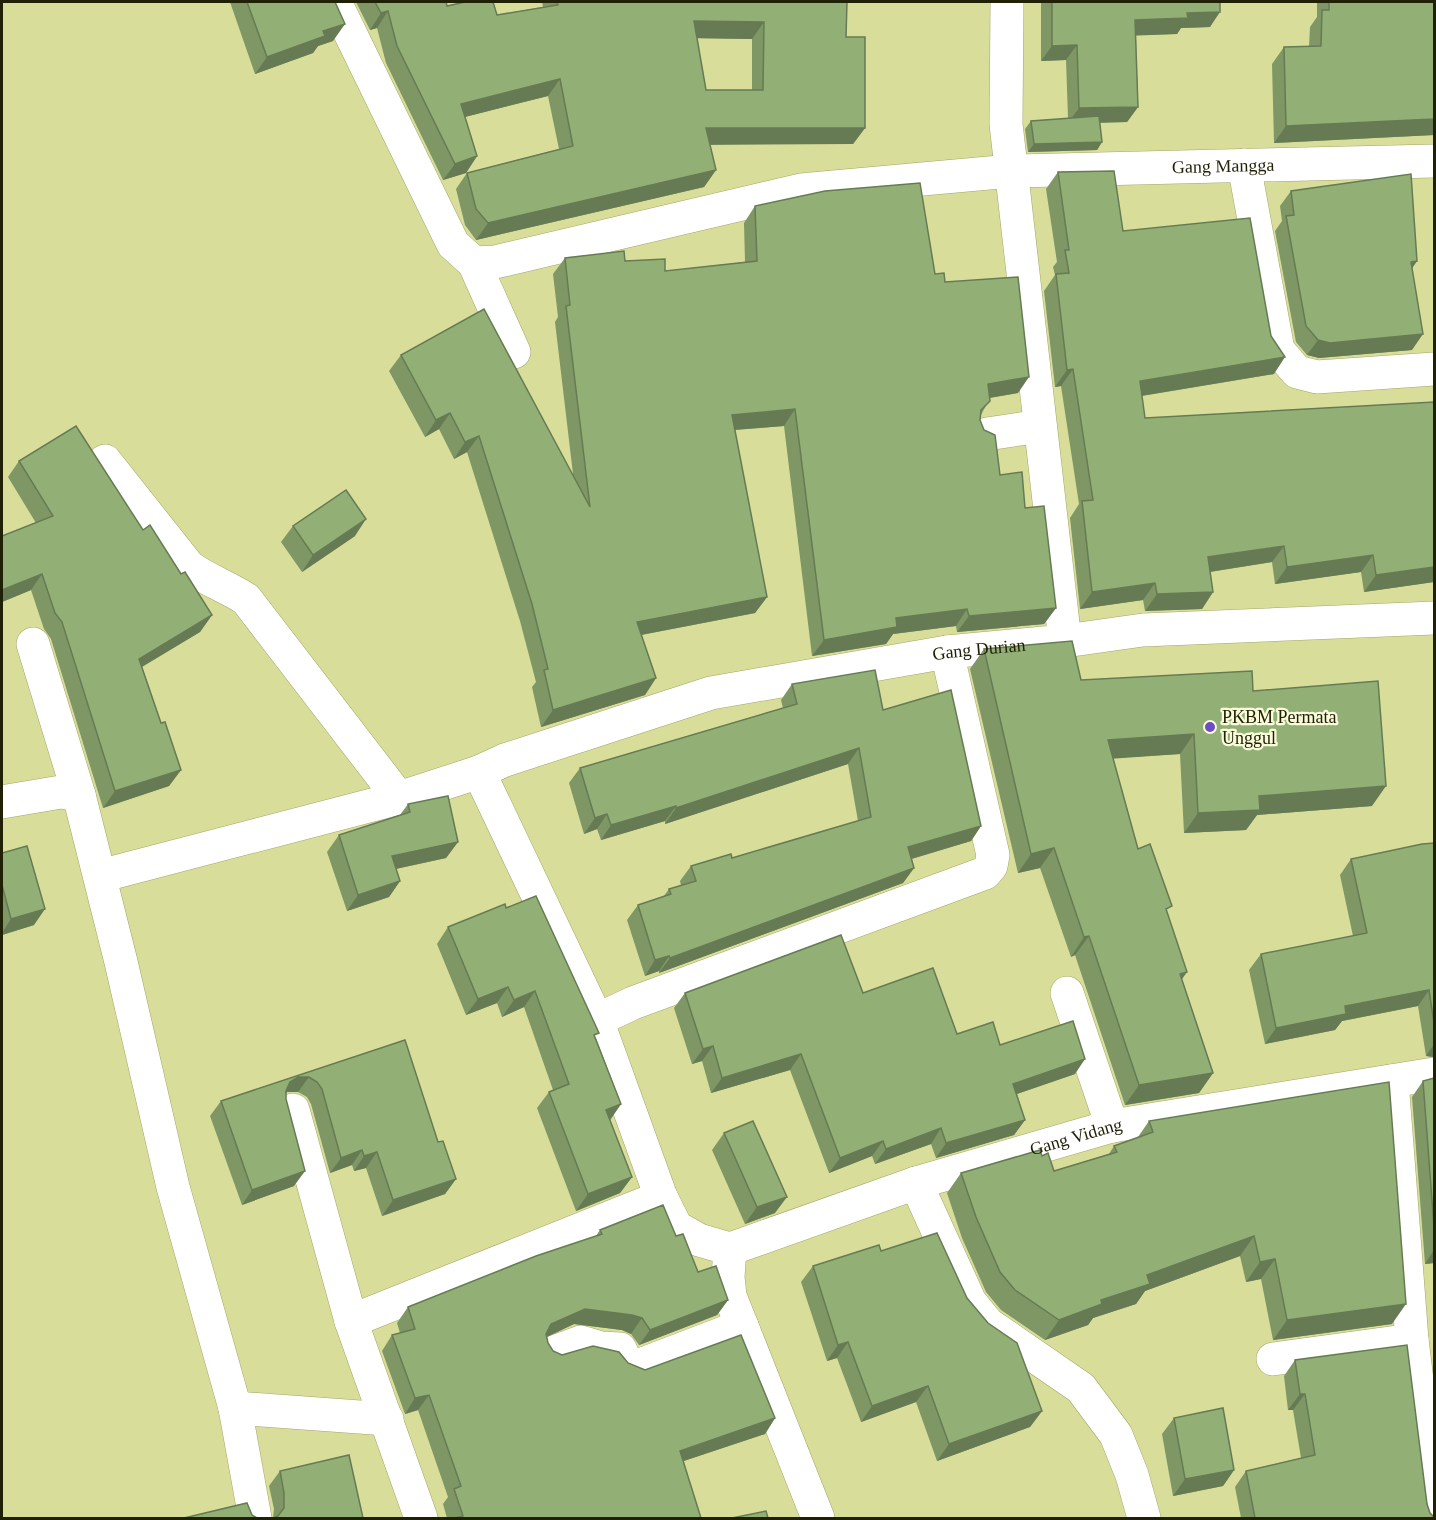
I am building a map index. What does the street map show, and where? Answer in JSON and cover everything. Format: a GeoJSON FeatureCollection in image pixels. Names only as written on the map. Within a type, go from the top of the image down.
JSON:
{"type":"FeatureCollection","features":[{"type":"Feature","properties":{"kind":"street"},"geometry":{"type":"LineString","coordinates":[[335,2],[453,244],[474,263],[514,352]]}},
{"type":"Feature","properties":{"kind":"street"},"geometry":{"type":"LineString","coordinates":[[1007,2],[1006,124],[1065,641]]}},
{"type":"Feature","properties":{"kind":"street","name":"Gang Mangga"},"geometry":{"type":"LineString","coordinates":[[474,263],[495,262],[801,190],[1011,171],[1434,161]]}},
{"type":"Feature","properties":{"kind":"street"},"geometry":{"type":"LineString","coordinates":[[1244,165],[1278,350],[1297,372],[1317,377],[1434,369]]}},
{"type":"Feature","properties":{"kind":"street"},"geometry":{"type":"LineString","coordinates":[[987,434],[1040,426]]}},
{"type":"Feature","properties":{"kind":"street"},"geometry":{"type":"LineString","coordinates":[[105,461],[189,567],[205,579],[228,586],[246,599],[399,798]]}},
{"type":"Feature","properties":{"kind":"street","name":"Gang Durian"},"geometry":{"type":"LineString","coordinates":[[100,876],[399,798],[711,693],[947,652],[1065,641],[1143,630],[1434,618]]}},
{"type":"Feature","properties":{"kind":"street"},"geometry":{"type":"LineString","coordinates":[[33,644],[79,795],[100,876],[173,1187],[235,1408],[255,1518]]}},
{"type":"Feature","properties":{"kind":"street"},"geometry":{"type":"LineString","coordinates":[[614,1012],[985,873],[991,866],[993,855],[947,652]]}},
{"type":"Feature","properties":{"kind":"street"},"geometry":{"type":"LineString","coordinates":[[492,766],[614,1012],[661,1197],[676,1227],[699,1240],[730,1249],[728,1277],[730,1296],[818,1518]]}},
{"type":"Feature","properties":{"kind":"street"},"geometry":{"type":"LineString","coordinates":[[2,802],[61,792],[79,795]]}},
{"type":"Feature","properties":{"kind":"street"},"geometry":{"type":"LineString","coordinates":[[1067,993],[1112,1126]]}},
{"type":"Feature","properties":{"kind":"street","name":"Gang Vidang"},"geometry":{"type":"LineString","coordinates":[[730,1249],[916,1183],[1112,1126],[1434,1074]]}},
{"type":"Feature","properties":{"kind":"street"},"geometry":{"type":"LineString","coordinates":[[1392,1081],[1412,1340],[1434,1518]]}},
{"type":"Feature","properties":{"kind":"street"},"geometry":{"type":"LineString","coordinates":[[293,1110],[351,1321],[421,1518]]}},
{"type":"Feature","properties":{"kind":"street"},"geometry":{"type":"LineString","coordinates":[[916,1183],[970,1302],[988,1324],[1081,1388],[1116,1435],[1132,1475],[1144,1518]]}},
{"type":"Feature","properties":{"kind":"street"},"geometry":{"type":"LineString","coordinates":[[351,1321],[661,1197]]}},
{"type":"Feature","properties":{"kind":"street"},"geometry":{"type":"LineString","coordinates":[[554,1352],[581,1342],[601,1348],[620,1349],[626,1362],[635,1367],[742,1326]]}},
{"type":"Feature","properties":{"kind":"street"},"geometry":{"type":"LineString","coordinates":[[1273,1359],[1412,1340]]}},
{"type":"Feature","properties":{"kind":"street"},"geometry":{"type":"LineString","coordinates":[[235,1408],[387,1419]]}},
{"type":"Feature","properties":{"kind":"building"},"geometry":{"type":"Polygon","coordinates":[[[247,2],[335,2],[345,24],[323,31],[325,36],[267,57],[247,2]]]}},
{"type":"Feature","properties":{"kind":"building"},"geometry":{"type":"Polygon","coordinates":[[[375,2],[446,2],[447,6],[465,2],[493,2],[497,15],[558,5],[557,2],[847,2],[846,37],[865,37],[865,128],[706,128],[716,170],[488,223],[476,209],[467,173],[573,146],[560,79],[461,104],[477,156],[455,164],[397,46],[388,11],[381,13],[375,2]],[[694,21],[706,90],[763,90],[764,22],[694,21]]]}},
{"type":"Feature","properties":{"kind":"building"},"geometry":{"type":"Polygon","coordinates":[[[1052,2],[1220,2],[1220,12],[1187,13],[1188,18],[1135,20],[1138,107],[1079,108],[1077,45],[1052,46],[1052,2]]]}},
{"type":"Feature","properties":{"kind":"building"},"geometry":{"type":"Polygon","coordinates":[[[1329,2],[1434,2],[1434,119],[1286,126],[1284,47],[1321,46],[1322,10],[1329,10],[1329,2]]]}},
{"type":"Feature","properties":{"kind":"building"},"geometry":{"type":"Polygon","coordinates":[[[1099,116],[1102,142],[1034,144],[1031,121],[1099,116]]]}},
{"type":"Feature","properties":{"kind":"building"},"geometry":{"type":"Polygon","coordinates":[[[1114,171],[1123,231],[1250,218],[1271,336],[1285,357],[1140,381],[1145,418],[1434,402],[1434,567],[1376,575],[1373,555],[1287,567],[1284,546],[1208,557],[1213,592],[1157,594],[1155,583],[1092,592],[1082,501],[1093,500],[1073,369],[1067,370],[1056,274],[1069,273],[1065,250],[1069,250],[1058,172],[1114,171]]]}},
{"type":"Feature","properties":{"kind":"building"},"geometry":{"type":"Polygon","coordinates":[[[1411,174],[1417,261],[1411,262],[1423,334],[1330,343],[1318,340],[1306,326],[1286,216],[1294,215],[1291,191],[1411,174]]]}},
{"type":"Feature","properties":{"kind":"building"},"geometry":{"type":"Polygon","coordinates":[[[920,183],[935,274],[944,273],[945,282],[1018,277],[1029,377],[988,384],[990,401],[981,410],[980,420],[984,430],[995,435],[1000,475],[1022,472],[1025,508],[1044,506],[1056,608],[969,616],[967,609],[896,618],[897,627],[824,640],[795,409],[732,415],[767,597],[637,622],[656,678],[553,710],[544,670],[548,669],[532,604],[479,436],[465,442],[450,413],[436,420],[401,355],[484,309],[590,507],[566,306],[570,305],[565,258],[624,251],[625,261],[665,259],[665,271],[757,261],[755,206],[825,191],[920,183]]]}},
{"type":"Feature","properties":{"kind":"building"},"geometry":{"type":"Polygon","coordinates":[[[76,426],[143,530],[150,525],[181,574],[185,572],[212,615],[139,659],[161,723],[165,722],[181,770],[115,791],[62,622],[55,613],[42,574],[2,590],[2,536],[53,516],[19,461],[76,426]]]}},
{"type":"Feature","properties":{"kind":"building"},"geometry":{"type":"Polygon","coordinates":[[[346,490],[366,519],[313,555],[293,526],[346,490]]]}},
{"type":"Feature","properties":{"kind":"building"},"geometry":{"type":"Polygon","coordinates":[[[1072,641],[1081,680],[1252,671],[1253,691],[1378,681],[1386,786],[1259,796],[1260,810],[1198,813],[1194,734],[1108,740],[1138,849],[1150,844],[1172,906],[1166,909],[1187,972],[1180,974],[1213,1073],[1139,1085],[1089,936],[1084,937],[1054,848],[1031,854],[984,649],[1072,641]]]}},
{"type":"Feature","properties":{"kind":"building"},"geometry":{"type":"Polygon","coordinates":[[[875,670],[883,710],[951,690],[981,826],[908,847],[914,868],[670,958],[669,956],[655,960],[638,905],[671,894],[669,889],[696,881],[691,866],[731,854],[732,858],[871,817],[859,748],[676,808],[676,806],[611,825],[607,814],[595,818],[580,768],[797,704],[792,684],[875,670]]]}},
{"type":"Feature","properties":{"kind":"building"},"geometry":{"type":"Polygon","coordinates":[[[448,796],[458,842],[392,856],[400,881],[358,895],[339,835],[410,812],[408,804],[448,796]]]}},
{"type":"Feature","properties":{"kind":"building"},"geometry":{"type":"Polygon","coordinates":[[[1434,843],[1434,1023],[1429,990],[1345,1006],[1346,1014],[1276,1028],[1261,954],[1367,933],[1351,859],[1434,843]]]}},
{"type":"Feature","properties":{"kind":"building"},"geometry":{"type":"Polygon","coordinates":[[[27,846],[45,909],[11,919],[2,885],[2,853],[27,846]]]}},
{"type":"Feature","properties":{"kind":"building"},"geometry":{"type":"Polygon","coordinates":[[[536,896],[599,1033],[594,1035],[621,1104],[606,1110],[632,1177],[588,1194],[549,1092],[569,1084],[535,991],[514,1000],[508,987],[478,999],[448,927],[505,904],[506,908],[536,896]]]}},
{"type":"Feature","properties":{"kind":"building"},"geometry":{"type":"Polygon","coordinates":[[[841,935],[863,993],[933,968],[957,1034],[993,1022],[1000,1045],[1073,1021],[1085,1059],[1013,1084],[1025,1120],[946,1143],[941,1128],[886,1149],[883,1141],[840,1158],[801,1054],[722,1078],[713,1046],[703,1049],[685,993],[841,935]]]}},
{"type":"Feature","properties":{"kind":"building"},"geometry":{"type":"Polygon","coordinates":[[[405,1040],[438,1142],[443,1141],[456,1179],[393,1200],[377,1152],[364,1156],[362,1150],[341,1158],[322,1089],[309,1077],[298,1077],[290,1082],[286,1091],[286,1099],[305,1171],[252,1190],[221,1101],[405,1040]]]}},
{"type":"Feature","properties":{"kind":"building"},"geometry":{"type":"Polygon","coordinates":[[[1434,1078],[1434,1227],[1423,1081],[1434,1078]]]}},
{"type":"Feature","properties":{"kind":"building"},"geometry":{"type":"Polygon","coordinates":[[[1389,1082],[1406,1304],[1287,1320],[1275,1259],[1260,1262],[1254,1236],[1147,1275],[1150,1284],[1101,1300],[1102,1304],[1059,1320],[1015,1290],[1000,1272],[976,1217],[961,1173],[1040,1150],[1042,1156],[1048,1153],[1054,1171],[1117,1152],[1114,1146],[1153,1132],[1149,1121],[1389,1082]]]}},
{"type":"Feature","properties":{"kind":"building"},"geometry":{"type":"Polygon","coordinates":[[[753,1121],[787,1197],[757,1207],[724,1133],[753,1121]]]}},
{"type":"Feature","properties":{"kind":"building"},"geometry":{"type":"Polygon","coordinates":[[[663,1205],[676,1236],[683,1234],[698,1272],[716,1266],[728,1300],[650,1330],[642,1318],[585,1309],[551,1324],[546,1334],[548,1343],[553,1351],[562,1355],[593,1346],[619,1352],[628,1363],[645,1370],[741,1335],[775,1418],[680,1451],[701,1518],[455,1518],[463,1516],[454,1489],[461,1486],[429,1395],[415,1398],[392,1335],[415,1329],[408,1307],[536,1256],[602,1234],[600,1230],[663,1205]]]}},
{"type":"Feature","properties":{"kind":"building"},"geometry":{"type":"Polygon","coordinates":[[[937,1233],[967,1298],[988,1323],[1017,1343],[1042,1411],[949,1444],[928,1386],[872,1406],[848,1342],[838,1345],[813,1266],[879,1245],[881,1251],[937,1233]]]}},
{"type":"Feature","properties":{"kind":"building"},"geometry":{"type":"Polygon","coordinates":[[[1407,1345],[1427,1504],[1434,1518],[1255,1518],[1246,1471],[1315,1455],[1305,1394],[1300,1394],[1295,1360],[1407,1345]]]}},
{"type":"Feature","properties":{"kind":"building"},"geometry":{"type":"Polygon","coordinates":[[[1223,1408],[1234,1470],[1185,1479],[1174,1418],[1223,1408]]]}},
{"type":"Feature","properties":{"kind":"building"},"geometry":{"type":"Polygon","coordinates":[[[349,1455],[363,1518],[274,1518],[284,1508],[280,1471],[349,1455]]]}},
{"type":"Feature","properties":{"kind":"building"},"geometry":{"type":"Polygon","coordinates":[[[247,1503],[252,1515],[257,1518],[184,1518],[247,1503]]]}},
{"type":"Feature","properties":{"kind":"building"},"geometry":{"type":"Polygon","coordinates":[[[766,1511],[768,1518],[732,1518],[766,1511]]]}},
{"type":"Feature","properties":{"kind":"place","name":"PKBM Permata Unggul"},"geometry":{"type":"Point","coordinates":[1210,727]}}]}
